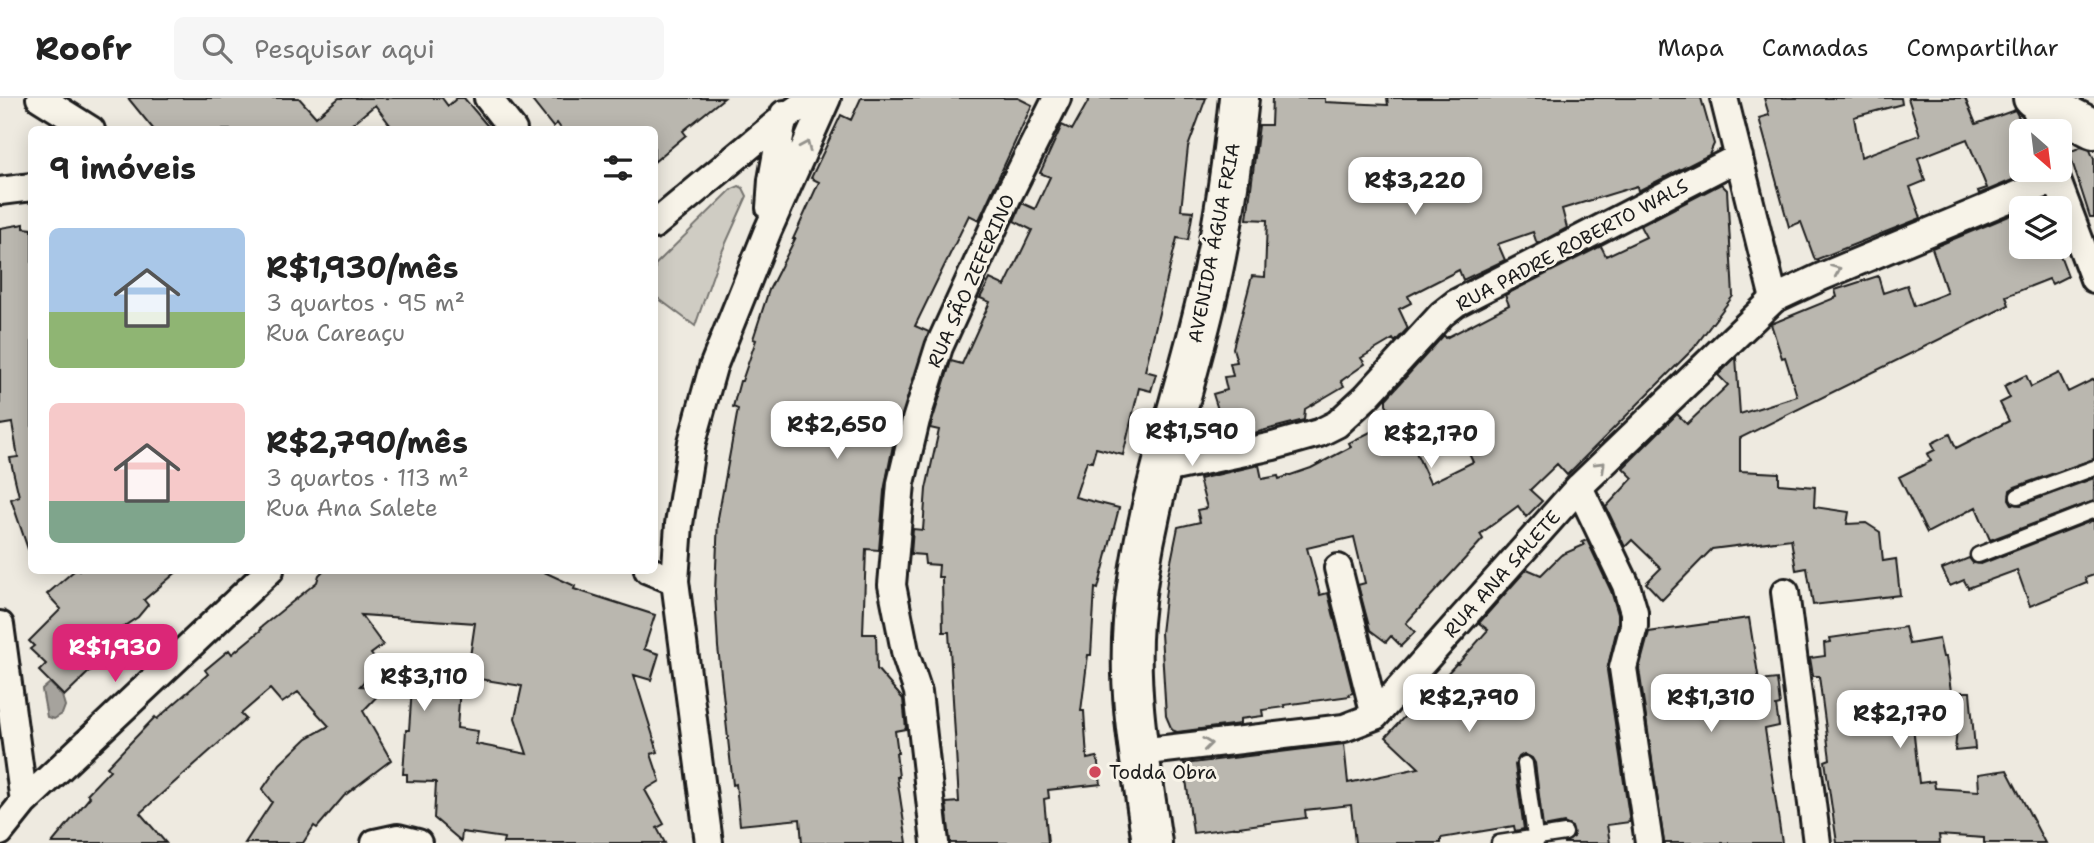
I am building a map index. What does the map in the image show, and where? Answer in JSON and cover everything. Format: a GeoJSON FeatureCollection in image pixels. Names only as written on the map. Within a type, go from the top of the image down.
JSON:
{"type":"FeatureCollection","features":[{"type":"Feature","properties":{"kind":"main road","name":"AVENIDA ÁGUA FRIA"},"geometry":{"type":"LineString","coordinates":[[1152,843],[1132,668],[1139,568],[1160,470],[1208,295],[1227,190],[1239,98]]}},
{"type":"Feature","properties":{"kind":"main road"},"geometry":{"type":"LineString","coordinates":[[2033,98],[2094,129]]}},
{"type":"Feature","properties":{"kind":"street"},"geometry":{"type":"LineString","coordinates":[[40,98],[85,126]]}},
{"type":"Feature","properties":{"kind":"street"},"geometry":{"type":"LineString","coordinates":[[488,98],[510,126]]}},
{"type":"Feature","properties":{"kind":"street"},"geometry":{"type":"LineString","coordinates":[[658,221],[786,109],[813,98]]}},
{"type":"Feature","properties":{"kind":"street"},"geometry":{"type":"LineString","coordinates":[[709,843],[675,581],[692,442],[713,367],[768,230],[827,98]]}},
{"type":"Feature","properties":{"kind":"street","name":"RUA SÃO ZEFERINO"},"geometry":{"type":"LineString","coordinates":[[935,843],[918,692],[906,656],[892,585],[901,483],[916,420],[939,347],[1006,198],[1057,98]]}},
{"type":"Feature","properties":{"kind":"street"},"geometry":{"type":"LineString","coordinates":[[1724,98],[1774,299]]}},
{"type":"Feature","properties":{"kind":"street"},"geometry":{"type":"LineString","coordinates":[[2033,98],[2039,119]]}},
{"type":"Feature","properties":{"kind":"street"},"geometry":{"type":"LineString","coordinates":[[768,230],[772,180],[786,109]]}},
{"type":"Feature","properties":{"kind":"street","name":"RUA PADRE ROBERTO WALS"},"geometry":{"type":"LineString","coordinates":[[1160,470],[1273,446],[1319,433],[1337,424],[1366,397],[1442,314],[1456,303],[1739,157]]}},
{"type":"Feature","properties":{"kind":"street","name":"RUA ANA SALETE"},"geometry":{"type":"LineString","coordinates":[[1140,752],[1345,728],[1375,716],[1579,487],[1774,299],[2038,182]]}},
{"type":"Feature","properties":{"kind":"street"},"geometry":{"type":"LineString","coordinates":[[2057,182],[2094,279]]}},
{"type":"Feature","properties":{"kind":"street"},"geometry":{"type":"LineString","coordinates":[[0,191],[28,188]]}},
{"type":"Feature","properties":{"kind":"street"},"geometry":{"type":"LineString","coordinates":[[1579,487],[1626,586],[1634,612],[1634,626],[1623,668],[1649,843]]}},
{"type":"Feature","properties":{"kind":"street"},"geometry":{"type":"LineString","coordinates":[[1338,568],[1375,716]]}},
{"type":"Feature","properties":{"kind":"street"},"geometry":{"type":"LineString","coordinates":[[0,832],[24,802],[266,574]]}},
{"type":"Feature","properties":{"kind":"street"},"geometry":{"type":"LineString","coordinates":[[658,574],[675,581]]}},
{"type":"Feature","properties":{"kind":"street"},"geometry":{"type":"LineString","coordinates":[[1785,592],[1817,843]]}},
{"type":"Feature","properties":{"kind":"street"},"geometry":{"type":"LineString","coordinates":[[0,625],[24,802]]}},
{"type":"Feature","properties":{"kind":"street"},"geometry":{"type":"LineString","coordinates":[[375,843],[398,838],[418,843]]}},
{"type":"Feature","properties":{"kind":"lane"},"geometry":{"type":"LineString","coordinates":[[2018,496],[2094,468]]}},
{"type":"Feature","properties":{"kind":"lane"},"geometry":{"type":"LineString","coordinates":[[1978,555],[2094,510]]}},
{"type":"Feature","properties":{"kind":"lane"},"geometry":{"type":"LineString","coordinates":[[1525,764],[1535,840]]}},
{"type":"Feature","properties":{"kind":"lane"},"geometry":{"type":"LineString","coordinates":[[1499,843],[1535,840],[1565,833]]}},
{"type":"Feature","properties":{"kind":"shaded area"},"geometry":{"type":"Polygon","coordinates":[[[739,186],[747,196],[717,263],[695,326],[658,298],[658,262],[732,189],[739,186]]]}},
{"type":"Feature","properties":{"kind":"shaded area"},"geometry":{"type":"Polygon","coordinates":[[[50,683],[62,696],[65,706],[62,714],[54,719],[47,717],[42,690],[50,683]]]}},
{"type":"Feature","properties":{"kind":"building"},"geometry":{"type":"Polygon","coordinates":[[[128,98],[299,98],[316,117],[339,98],[442,98],[448,106],[457,98],[464,98],[488,126],[391,126],[375,105],[350,126],[151,126],[128,98]]]}},
{"type":"Feature","properties":{"kind":"building"},"geometry":{"type":"Polygon","coordinates":[[[530,98],[724,98],[683,131],[686,135],[658,159],[658,126],[559,126],[557,123],[552,126],[530,98]]]}},
{"type":"Feature","properties":{"kind":"building"},"geometry":{"type":"Polygon","coordinates":[[[861,98],[1018,98],[1032,105],[979,220],[969,215],[915,326],[929,332],[893,445],[884,491],[879,550],[866,549],[863,634],[876,634],[877,669],[903,699],[906,729],[895,731],[897,777],[907,843],[802,843],[800,819],[740,825],[718,647],[715,592],[718,518],[738,409],[733,407],[756,340],[753,339],[769,290],[795,239],[819,182],[811,178],[841,115],[851,120],[861,98]]]}},
{"type":"Feature","properties":{"kind":"building"},"geometry":{"type":"Polygon","coordinates":[[[1090,98],[1206,98],[1188,147],[1181,210],[1193,211],[1188,240],[1177,238],[1145,371],[1156,374],[1151,391],[1139,388],[1123,455],[1096,448],[1092,462],[1087,461],[1075,497],[1119,508],[1098,589],[1095,588],[1091,655],[1088,655],[1081,711],[1084,711],[1087,759],[1097,757],[1101,784],[1048,790],[1049,798],[1044,799],[1048,843],[950,843],[946,803],[959,802],[949,632],[943,632],[942,577],[938,577],[939,565],[925,564],[924,555],[911,554],[913,529],[923,530],[926,489],[939,430],[930,428],[951,361],[962,364],[990,302],[980,298],[990,279],[1005,286],[1032,230],[1014,221],[1021,205],[1022,203],[1035,209],[1050,177],[1040,173],[1062,125],[1072,130],[1090,98]]]}},
{"type":"Feature","properties":{"kind":"building"},"geometry":{"type":"Polygon","coordinates":[[[1272,98],[1325,98],[1325,102],[1388,105],[1387,98],[1701,98],[1714,144],[1709,155],[1638,191],[1637,186],[1562,209],[1567,228],[1537,244],[1533,232],[1498,244],[1505,260],[1503,261],[1463,280],[1459,270],[1408,296],[1411,303],[1399,309],[1408,328],[1395,342],[1393,339],[1361,358],[1365,364],[1341,381],[1344,386],[1305,409],[1304,420],[1223,441],[1217,417],[1220,416],[1213,394],[1227,390],[1224,377],[1233,376],[1230,363],[1237,362],[1233,348],[1252,276],[1265,277],[1267,220],[1247,219],[1259,125],[1271,125],[1272,98]]]}},
{"type":"Feature","properties":{"kind":"building"},"geometry":{"type":"Polygon","coordinates":[[[1764,98],[1901,98],[1902,104],[1854,117],[1861,157],[1920,135],[1908,98],[1965,98],[1976,124],[2015,110],[2020,119],[2009,119],[2009,181],[1979,194],[1978,191],[1987,188],[1967,139],[1918,158],[1925,181],[1910,187],[1921,218],[1815,260],[1801,222],[1789,227],[1759,118],[1769,115],[1764,98]]]}},
{"type":"Feature","properties":{"kind":"building"},"geometry":{"type":"Polygon","coordinates":[[[2081,147],[2090,150],[2094,159],[2094,217],[2090,217],[2072,161],[2072,151],[2081,147]]]}},
{"type":"Feature","properties":{"kind":"building"},"geometry":{"type":"Polygon","coordinates":[[[1721,184],[1727,190],[1733,296],[1693,349],[1567,475],[1557,464],[1530,490],[1542,501],[1526,517],[1518,506],[1480,534],[1483,539],[1406,623],[1415,632],[1401,646],[1391,636],[1386,642],[1370,630],[1358,585],[1365,583],[1354,537],[1307,548],[1320,595],[1328,593],[1353,693],[1349,694],[1350,696],[1262,710],[1263,716],[1240,719],[1240,724],[1177,732],[1172,730],[1166,716],[1161,633],[1167,581],[1178,527],[1200,522],[1197,510],[1207,508],[1199,479],[1259,465],[1262,479],[1278,476],[1279,479],[1311,468],[1351,447],[1349,443],[1393,418],[1386,399],[1444,335],[1446,338],[1509,305],[1505,295],[1601,246],[1606,256],[1646,237],[1640,226],[1721,184]],[[1455,425],[1413,446],[1430,483],[1473,462],[1455,425]]]}},
{"type":"Feature","properties":{"kind":"building"},"geometry":{"type":"Polygon","coordinates":[[[2009,216],[2009,259],[2062,259],[2068,276],[2052,284],[2049,279],[2006,296],[2009,305],[1740,438],[1740,471],[1779,473],[1779,484],[1815,487],[1814,507],[1849,512],[1847,524],[1866,523],[1880,532],[1883,561],[1896,559],[1900,595],[1813,605],[1807,568],[1796,570],[1791,539],[1712,549],[1662,600],[1646,583],[1661,568],[1632,540],[1625,547],[1606,507],[1633,478],[1623,468],[1677,414],[1687,424],[1728,385],[1718,375],[1736,357],[1740,414],[1797,396],[1771,324],[1837,297],[1835,290],[1878,276],[1883,293],[1907,285],[1914,306],[1947,293],[1932,248],[2009,216]]]}},
{"type":"Feature","properties":{"kind":"building"},"geometry":{"type":"Polygon","coordinates":[[[24,224],[24,228],[28,228],[28,549],[11,499],[19,496],[10,458],[18,457],[12,423],[0,425],[0,228],[24,224]]]}},
{"type":"Feature","properties":{"kind":"building"},"geometry":{"type":"Polygon","coordinates":[[[2059,373],[2068,392],[2094,379],[2094,459],[2015,487],[2010,490],[2009,499],[2012,504],[2021,505],[2094,478],[2094,501],[1990,540],[1976,507],[1927,533],[1899,477],[1931,461],[1927,454],[1935,450],[1932,443],[1950,434],[1956,448],[2009,421],[2000,403],[2010,398],[2004,386],[2026,375],[2031,387],[2059,373]]]}},
{"type":"Feature","properties":{"kind":"building"},"geometry":{"type":"Polygon","coordinates":[[[2094,520],[2094,575],[2085,578],[2087,583],[2030,606],[2017,570],[1968,588],[1964,580],[1950,586],[1942,569],[1969,558],[1973,563],[1981,564],[2094,520]]]}},
{"type":"Feature","properties":{"kind":"building"},"geometry":{"type":"Polygon","coordinates":[[[1587,540],[1611,591],[1618,614],[1607,670],[1630,822],[1607,825],[1610,843],[1563,843],[1574,837],[1572,827],[1564,823],[1543,827],[1535,763],[1524,754],[1515,765],[1524,829],[1515,831],[1514,826],[1441,838],[1441,843],[1355,843],[1351,805],[1305,810],[1306,818],[1193,833],[1184,764],[1344,744],[1348,783],[1419,768],[1386,737],[1488,630],[1479,623],[1527,569],[1541,575],[1561,555],[1584,545],[1582,542],[1587,540]]]}},
{"type":"Feature","properties":{"kind":"building"},"geometry":{"type":"Polygon","coordinates":[[[70,574],[174,574],[144,600],[148,605],[138,617],[117,631],[124,638],[64,696],[39,671],[46,664],[30,649],[34,646],[29,641],[61,609],[47,594],[70,574]]]}},
{"type":"Feature","properties":{"kind":"building"},"geometry":{"type":"Polygon","coordinates":[[[549,574],[575,586],[574,589],[655,615],[644,649],[659,654],[651,680],[634,675],[658,752],[651,754],[660,781],[645,790],[664,824],[657,828],[665,843],[503,843],[504,838],[462,832],[461,841],[434,818],[436,782],[407,781],[407,774],[403,774],[412,688],[431,689],[434,658],[462,660],[457,728],[478,731],[476,744],[527,754],[515,718],[522,686],[467,677],[475,623],[361,615],[383,645],[371,654],[379,664],[360,686],[386,687],[363,711],[391,760],[344,796],[317,828],[314,826],[303,843],[245,843],[272,802],[262,790],[280,764],[307,738],[329,726],[298,692],[282,703],[270,689],[241,714],[246,719],[140,813],[166,843],[52,843],[90,797],[87,794],[110,770],[107,767],[155,717],[157,719],[208,674],[205,670],[229,650],[232,654],[317,582],[319,575],[549,574]]]}},
{"type":"Feature","properties":{"kind":"building"},"geometry":{"type":"Polygon","coordinates":[[[1749,618],[1759,681],[1777,679],[1780,705],[1776,706],[1779,726],[1765,729],[1782,843],[1664,843],[1639,669],[1649,632],[1749,618]]]}},
{"type":"Feature","properties":{"kind":"building"},"geometry":{"type":"Polygon","coordinates":[[[1905,627],[1909,644],[1939,639],[1943,657],[1946,657],[1951,691],[1910,697],[1919,783],[1934,781],[1935,788],[1979,791],[1978,774],[2007,770],[2045,843],[1984,843],[1984,838],[1939,835],[1940,843],[1837,843],[1825,761],[1830,759],[1819,676],[1813,676],[1810,658],[1825,656],[1824,643],[1831,642],[1830,638],[1905,627]]]}},
{"type":"Feature","properties":{"kind":"building"},"geometry":{"type":"Polygon","coordinates":[[[1960,692],[1970,692],[1975,749],[1955,751],[1960,692]]]}},
{"type":"Feature","properties":{"kind":"place","name":"Todda Obra"},"geometry":{"type":"Point","coordinates":[1095,772]}}]}
